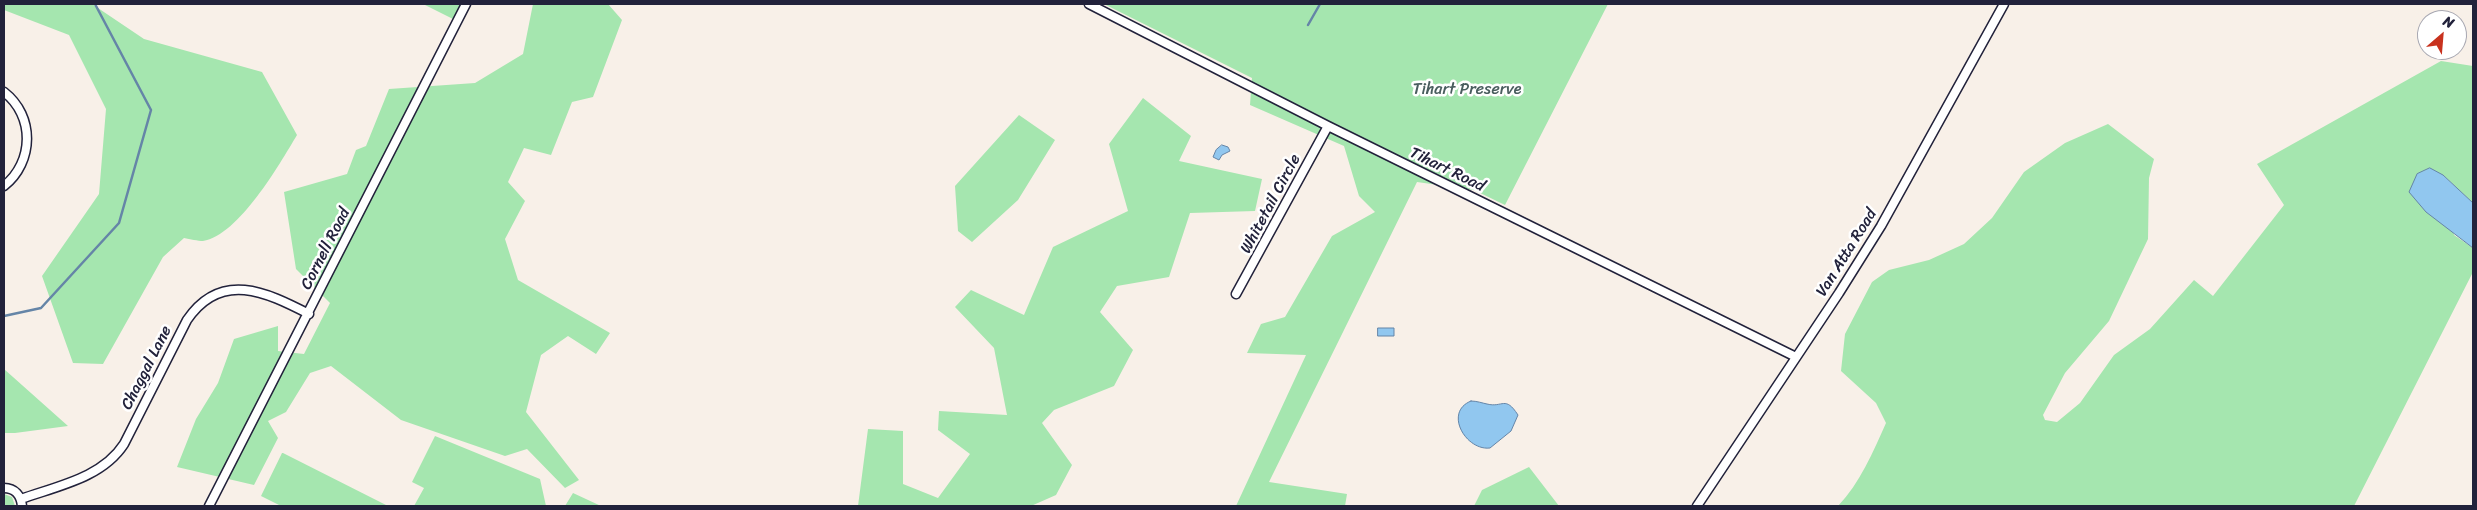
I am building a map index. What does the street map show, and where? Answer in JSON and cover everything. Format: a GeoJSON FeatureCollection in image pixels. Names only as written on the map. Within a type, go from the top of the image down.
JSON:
{"type":"FeatureCollection","features":[{"type":"Feature","properties":{"kind":"street","name":"Cornell Road"},"geometry":{"type":"LineString","coordinates":[[210,506],[466,4]]}},
{"type":"Feature","properties":{"kind":"street","name":"Tihart Road"},"geometry":{"type":"LineString","coordinates":[[1088,4],[1328,126],[1796,356]]}},
{"type":"Feature","properties":{"kind":"street","name":"Van Atta Road"},"geometry":{"type":"LineString","coordinates":[[1697,506],[1881,226],[2004,4]]}},
{"type":"Feature","properties":{"kind":"street"},"geometry":{"type":"LineString","coordinates":[[4,92],[15,102],[22,114],[27,137],[25,153],[20,168],[4,186]]}},
{"type":"Feature","properties":{"kind":"street","name":"Whitetail Circle"},"geometry":{"type":"LineString","coordinates":[[1236,294],[1328,126]]}},
{"type":"Feature","properties":{"kind":"street","name":"Chaggal Lane"},"geometry":{"type":"LineString","coordinates":[[4,488],[13,490],[21,503],[94,472],[113,458],[124,444],[187,320],[194,311],[210,299],[230,290],[253,290],[279,298],[309,314]]}},
{"type":"Feature","properties":{"kind":"green space"},"geometry":{"type":"Polygon","coordinates":[[[4,4],[92,4],[144,39],[262,72],[297,135],[257,197],[230,226],[217,236],[203,241],[184,238],[163,257],[103,364],[73,363],[42,276],[99,194],[106,109],[69,35],[4,10],[4,4]]]}},
{"type":"Feature","properties":{"kind":"green space"},"geometry":{"type":"Polygon","coordinates":[[[423,4],[461,4],[453,19],[423,4]]]}},
{"type":"Feature","properties":{"kind":"green space"},"geometry":{"type":"Polygon","coordinates":[[[533,4],[608,4],[622,20],[593,97],[572,102],[551,155],[524,148],[508,182],[525,201],[505,239],[518,280],[610,333],[596,354],[568,336],[541,355],[526,412],[579,480],[565,488],[527,449],[505,456],[401,420],[331,366],[310,373],[286,412],[268,421],[278,438],[254,485],[177,467],[196,419],[218,383],[234,339],[278,326],[278,351],[304,354],[330,303],[296,269],[284,192],[347,174],[356,150],[366,146],[389,89],[475,83],[523,54],[533,4]]]}},
{"type":"Feature","properties":{"kind":"green space","name":"Tihart Preserve"},"geometry":{"type":"Polygon","coordinates":[[[1104,4],[1608,4],[1505,205],[1474,190],[1417,182],[1269,482],[1347,494],[1345,506],[1236,506],[1306,355],[1247,353],[1261,324],[1285,317],[1332,236],[1375,212],[1359,196],[1344,146],[1250,105],[1252,78],[1104,4]]]}},
{"type":"Feature","properties":{"kind":"green space"},"geometry":{"type":"Polygon","coordinates":[[[2441,61],[2473,66],[2473,203],[2443,175],[2454,235],[2473,248],[2473,272],[2354,506],[1838,506],[1859,477],[1886,423],[1876,403],[1841,371],[1845,334],[1872,282],[1889,270],[1929,260],[1964,244],[1992,218],[2024,172],[2065,143],[2108,124],[2154,159],[2149,178],[2148,239],[2109,321],[2065,373],[2043,415],[2045,420],[2057,422],[2080,403],[2114,355],[2150,329],[2194,280],[2213,296],[2284,205],[2257,164],[2441,61]]]}},
{"type":"Feature","properties":{"kind":"green space"},"geometry":{"type":"Polygon","coordinates":[[[1143,98],[1191,136],[1179,161],[1262,179],[1255,211],[1190,213],[1169,277],[1117,286],[1100,312],[1133,350],[1114,386],[1054,410],[1042,423],[1072,465],[1056,495],[1031,506],[858,506],[868,429],[903,431],[903,484],[938,498],[970,454],[938,430],[939,411],[1007,415],[994,348],[955,307],[971,290],[1024,315],[1053,247],[1128,211],[1109,144],[1143,98]]]}},
{"type":"Feature","properties":{"kind":"green space"},"geometry":{"type":"Polygon","coordinates":[[[1019,115],[1055,140],[1018,200],[972,242],[958,231],[955,186],[1019,115]]]}},
{"type":"Feature","properties":{"kind":"green space"},"geometry":{"type":"Polygon","coordinates":[[[4,369],[68,426],[4,433],[4,369]]]}},
{"type":"Feature","properties":{"kind":"green space"},"geometry":{"type":"Polygon","coordinates":[[[435,436],[540,479],[546,506],[414,506],[424,488],[412,482],[435,436]]]}},
{"type":"Feature","properties":{"kind":"green space"},"geometry":{"type":"Polygon","coordinates":[[[282,453],[388,506],[281,506],[261,496],[282,453]]]}},
{"type":"Feature","properties":{"kind":"green space"},"geometry":{"type":"Polygon","coordinates":[[[1529,467],[1559,506],[1474,506],[1482,490],[1529,467]]]}},
{"type":"Feature","properties":{"kind":"green space"},"geometry":{"type":"Polygon","coordinates":[[[573,493],[601,506],[565,506],[573,493]]]}},
{"type":"Feature","properties":{"kind":"green space"},"geometry":{"type":"Polygon","coordinates":[[[4,494],[12,497],[15,506],[4,506],[4,494]]]}},
{"type":"Feature","properties":{"kind":"water"},"geometry":{"type":"Polygon","coordinates":[[[1222,145],[1228,147],[1230,151],[1222,155],[1219,160],[1213,157],[1216,150],[1222,145]]]}},
{"type":"Feature","properties":{"kind":"water"},"geometry":{"type":"Polygon","coordinates":[[[2430,168],[2443,175],[2473,203],[2473,248],[2426,212],[2409,192],[2417,174],[2430,168]]]}},
{"type":"Feature","properties":{"kind":"water"},"geometry":{"type":"Polygon","coordinates":[[[1378,328],[1394,328],[1394,336],[1378,336],[1378,328]]]}},
{"type":"Feature","properties":{"kind":"water"},"geometry":{"type":"Polygon","coordinates":[[[1471,401],[1492,405],[1504,403],[1510,405],[1518,415],[1511,431],[1490,448],[1481,447],[1473,443],[1461,430],[1458,421],[1459,413],[1463,406],[1471,401]]]}},
{"type":"Feature","properties":{"kind":"waterway"},"geometry":{"type":"LineString","coordinates":[[4,316],[41,308],[119,223],[151,110],[95,4]]}},
{"type":"Feature","properties":{"kind":"waterway"},"geometry":{"type":"LineString","coordinates":[[1308,25],[1320,4]]}}]}
